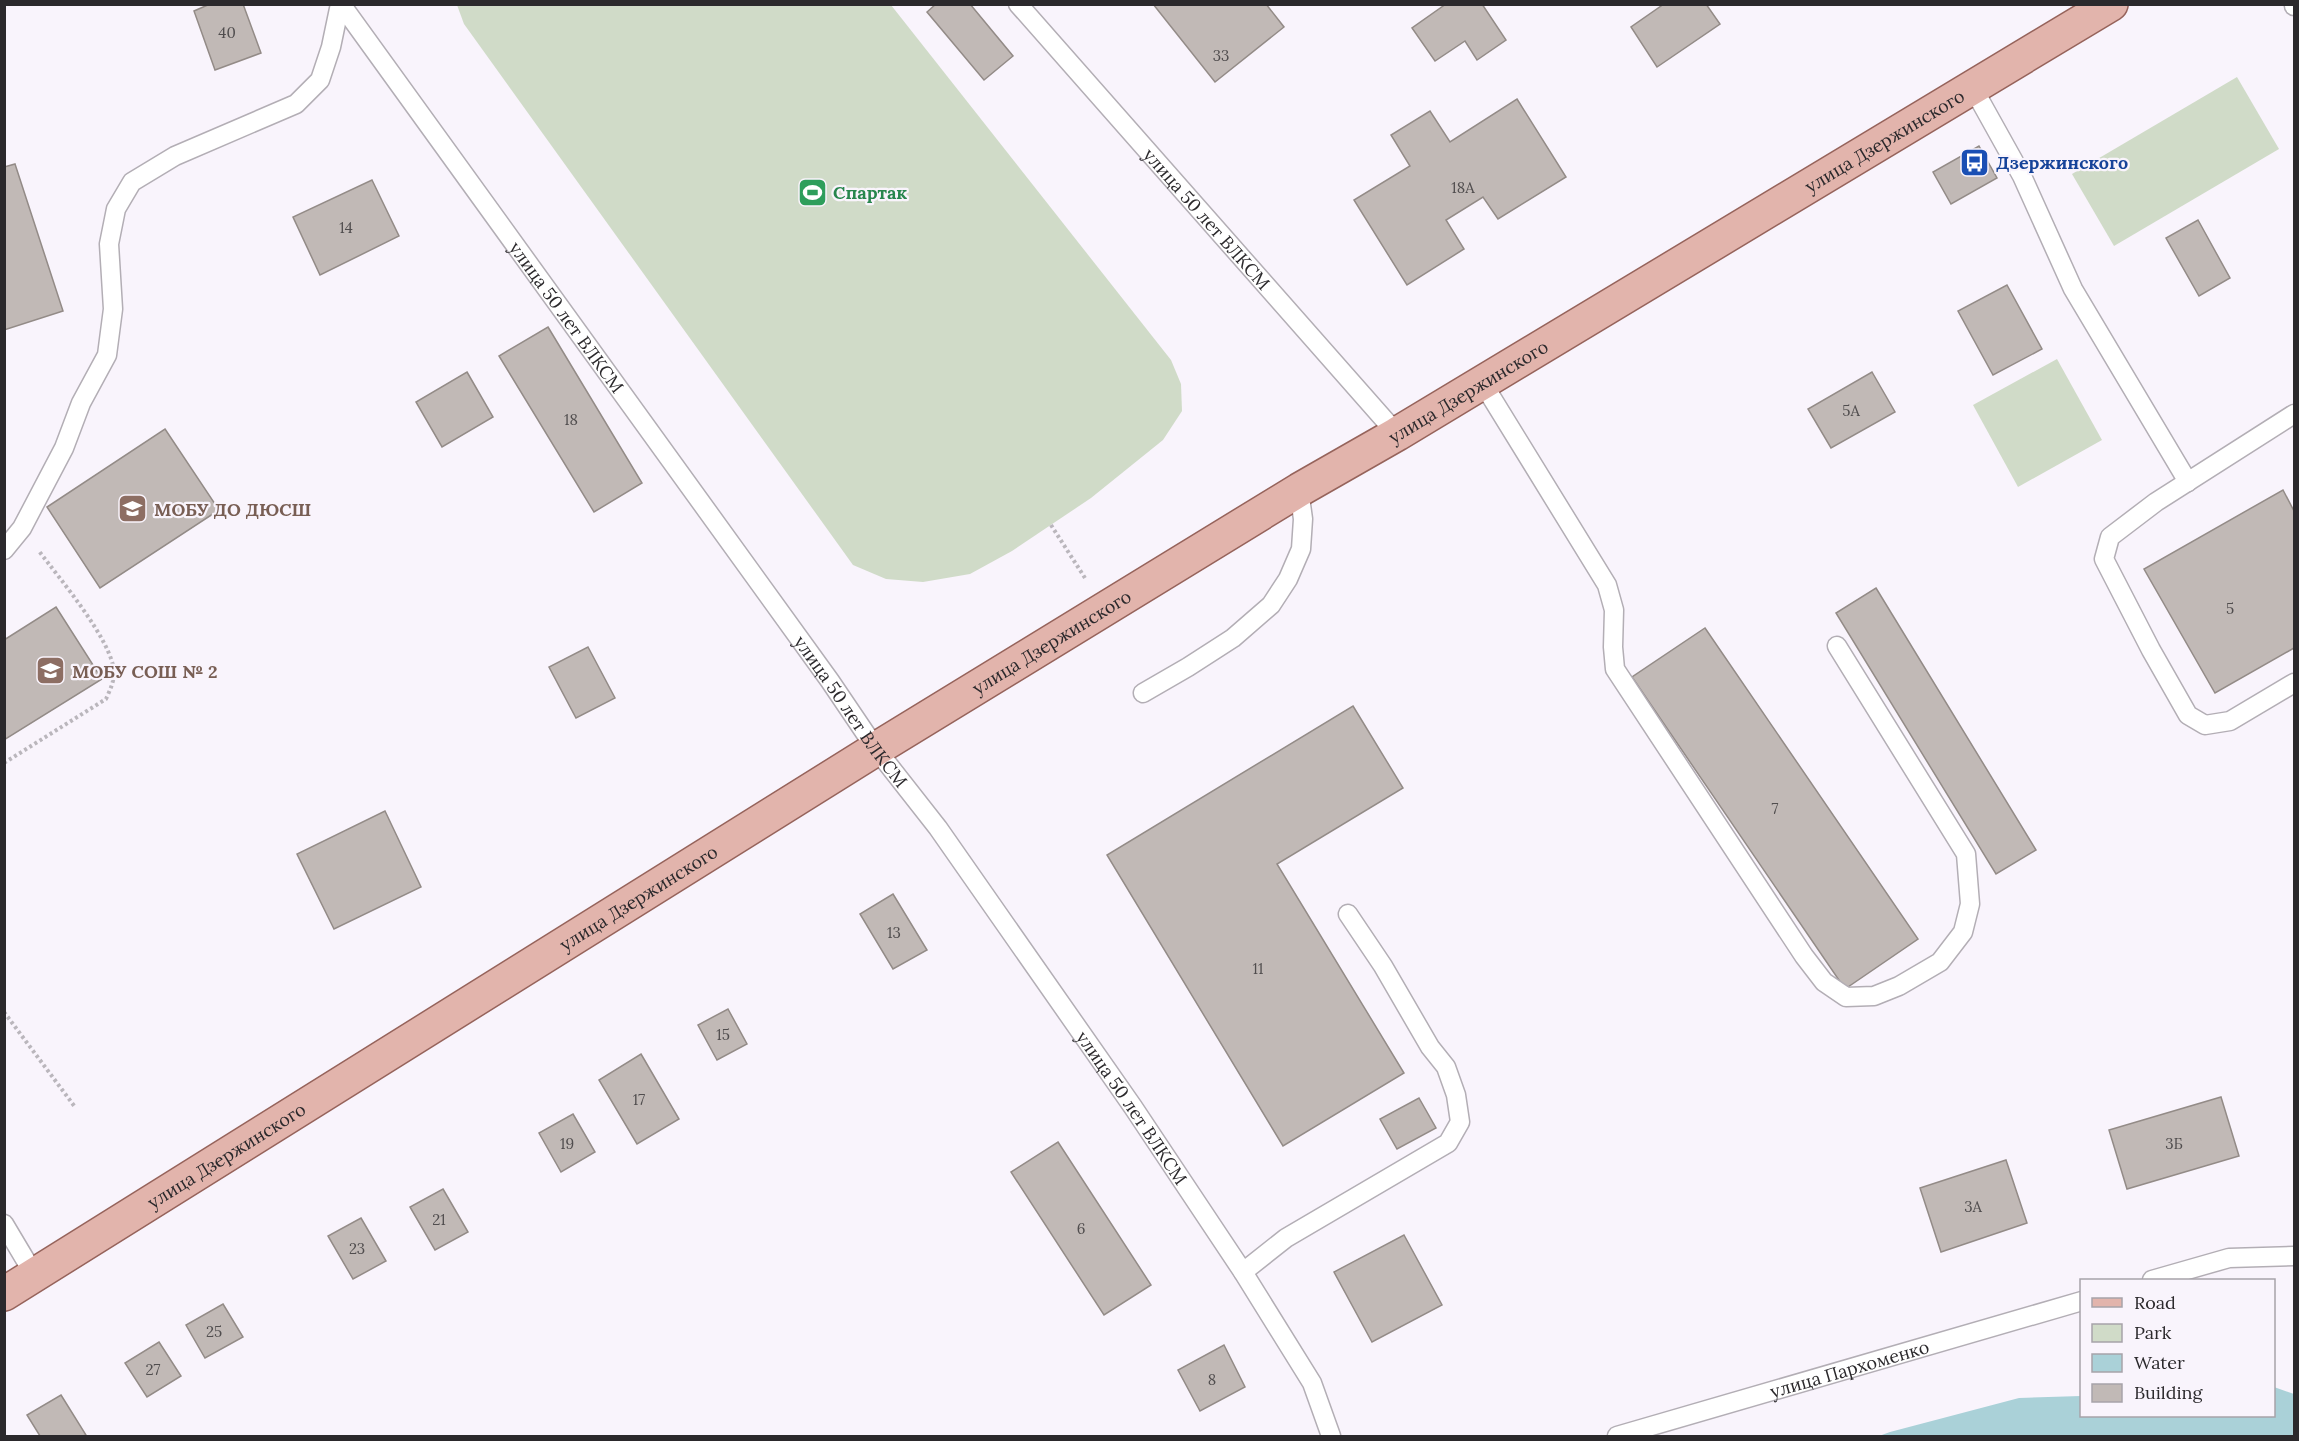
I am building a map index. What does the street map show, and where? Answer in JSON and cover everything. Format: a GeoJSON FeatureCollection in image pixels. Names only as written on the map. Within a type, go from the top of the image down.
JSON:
{"type":"FeatureCollection","features":[{"type":"Feature","properties":{"kind":"main road","name":"улица Дзержинского"},"geometry":{"type":"LineString","coordinates":[[4,1294],[876,749],[1299,490],[1396,434],[2110,4]]}},
{"type":"Feature","properties":{"kind":"lane"},"geometry":{"type":"LineString","coordinates":[[4,550],[22,528],[64,448],[81,403],[108,356],[113,309],[109,244],[117,209],[132,182],[175,156],[296,104],[320,80],[331,47],[340,4]]}},
{"type":"Feature","properties":{"kind":"lane","name":"улица 50 лет ВЛКСМ"},"geometry":{"type":"LineString","coordinates":[[340,4],[830,681],[876,749],[938,828],[1133,1107],[1243,1272],[1312,1383],[1331,1437]]}},
{"type":"Feature","properties":{"kind":"lane","name":"улица 50 лет ВЛКСМ"},"geometry":{"type":"LineString","coordinates":[[1018,4],[1396,434]]}},
{"type":"Feature","properties":{"kind":"lane"},"geometry":{"type":"LineString","coordinates":[[1973,88],[2022,176],[2073,289],[2188,482]]}},
{"type":"Feature","properties":{"kind":"lane"},"geometry":{"type":"LineString","coordinates":[[1482,382],[1607,585],[1614,610],[1615,669],[1804,956],[1824,982],[1846,998],[1874,996],[1899,986],[1940,962],[1963,932],[1970,904],[1966,854],[1837,646]]}},
{"type":"Feature","properties":{"kind":"lane"},"geometry":{"type":"LineString","coordinates":[[2295,414],[2156,502],[2110,537],[2104,559],[2188,715],[2205,725],[2230,721],[2295,683]]}},
{"type":"Feature","properties":{"kind":"lane"},"geometry":{"type":"LineString","coordinates":[[1143,693],[1188,668],[1233,638],[1271,605],[1288,579],[1302,549],[1303,519],[1299,490]]}},
{"type":"Feature","properties":{"kind":"lane"},"geometry":{"type":"LineString","coordinates":[[1243,1272],[1286,1238],[1448,1143],[1460,1122],[1456,1095],[1446,1067],[1430,1047],[1383,966],[1348,914]]}},
{"type":"Feature","properties":{"kind":"lane"},"geometry":{"type":"LineString","coordinates":[[4,1224],[35,1276]]}},
{"type":"Feature","properties":{"kind":"lane"},"geometry":{"type":"LineString","coordinates":[[2159,1279],[2229,1258],[2295,1256]]}},
{"type":"Feature","properties":{"kind":"lane","name":"улица Пархоменко"},"geometry":{"type":"LineString","coordinates":[[1617,1437],[2080,1302]]}},
{"type":"Feature","properties":{"kind":"path"},"geometry":{"type":"LineString","coordinates":[[1051,525],[1105,609]]}},
{"type":"Feature","properties":{"kind":"path"},"geometry":{"type":"LineString","coordinates":[[4,763],[106,699],[114,674],[108,648],[100,635],[22,528]]}},
{"type":"Feature","properties":{"kind":"path"},"geometry":{"type":"LineString","coordinates":[[4,1012],[75,1107]]}},
{"type":"Feature","properties":{"kind":"green space","name":"Спартак"},"geometry":{"type":"Polygon","coordinates":[[[457,5],[891,5],[1171,360],[1181,384],[1182,411],[1163,440],[1091,498],[1012,551],[970,574],[923,582],[886,579],[853,565],[464,24],[457,5]]]}},
{"type":"Feature","properties":{"kind":"green space"},"geometry":{"type":"Polygon","coordinates":[[[2237,77],[2279,149],[2114,246],[2072,174],[2237,77]]]}},
{"type":"Feature","properties":{"kind":"green space"},"geometry":{"type":"Polygon","coordinates":[[[2057,359],[2102,440],[2018,487],[1973,405],[2057,359]]]}},
{"type":"Feature","properties":{"kind":"water"},"geometry":{"type":"Polygon","coordinates":[[[2275,1387],[2294,1394],[2294,1436],[1879,1436],[2019,1398],[2080,1396],[2080,1417],[2275,1417],[2275,1387]]]}},
{"type":"Feature","properties":{"kind":"building"},"geometry":{"type":"Polygon","coordinates":[[[210,4],[243,4],[261,53],[215,70],[194,11],[210,4]]]}},
{"type":"Feature","properties":{"kind":"building"},"geometry":{"type":"Polygon","coordinates":[[[936,4],[970,4],[1013,56],[984,80],[927,12],[936,4]]]}},
{"type":"Feature","properties":{"kind":"building"},"geometry":{"type":"Polygon","coordinates":[[[1153,4],[1266,4],[1284,27],[1215,82],[1153,4]]]}},
{"type":"Feature","properties":{"kind":"building"},"geometry":{"type":"Polygon","coordinates":[[[1446,4],[1482,4],[1506,40],[1477,60],[1465,41],[1435,61],[1412,28],[1446,4]]]}},
{"type":"Feature","properties":{"kind":"building"},"geometry":{"type":"Polygon","coordinates":[[[1664,4],[1706,4],[1720,24],[1657,67],[1631,27],[1664,4]]]}},
{"type":"Feature","properties":{"kind":"building"},"geometry":{"type":"Polygon","coordinates":[[[1517,99],[1566,177],[1498,219],[1483,197],[1446,220],[1464,249],[1407,285],[1354,200],[1410,166],[1391,135],[1430,111],[1450,142],[1517,99]]]}},
{"type":"Feature","properties":{"kind":"building"},"geometry":{"type":"Polygon","coordinates":[[[1979,146],[1997,178],[1951,204],[1933,172],[1979,146]]]}},
{"type":"Feature","properties":{"kind":"building"},"geometry":{"type":"Polygon","coordinates":[[[15,164],[63,311],[4,330],[4,167],[15,164]]]}},
{"type":"Feature","properties":{"kind":"building"},"geometry":{"type":"Polygon","coordinates":[[[372,180],[399,236],[320,275],[293,217],[372,180]]]}},
{"type":"Feature","properties":{"kind":"building"},"geometry":{"type":"Polygon","coordinates":[[[2198,220],[2230,278],[2199,296],[2166,238],[2198,220]]]}},
{"type":"Feature","properties":{"kind":"building"},"geometry":{"type":"Polygon","coordinates":[[[2007,285],[2042,349],[1993,375],[1958,311],[2007,285]]]}},
{"type":"Feature","properties":{"kind":"building"},"geometry":{"type":"Polygon","coordinates":[[[548,327],[642,483],[594,512],[499,356],[548,327]]]}},
{"type":"Feature","properties":{"kind":"building"},"geometry":{"type":"Polygon","coordinates":[[[467,372],[493,417],[442,447],[416,402],[467,372]]]}},
{"type":"Feature","properties":{"kind":"building"},"geometry":{"type":"Polygon","coordinates":[[[1872,372],[1895,412],[1831,448],[1808,409],[1872,372]]]}},
{"type":"Feature","properties":{"kind":"building","name":"МОБУ ДО ДЮСШ"},"geometry":{"type":"Polygon","coordinates":[[[165,429],[219,510],[100,588],[47,507],[165,429]]]}},
{"type":"Feature","properties":{"kind":"building"},"geometry":{"type":"Polygon","coordinates":[[[2283,490],[2294,511],[2294,648],[2215,693],[2144,569],[2283,490]]]}},
{"type":"Feature","properties":{"kind":"building"},"geometry":{"type":"Polygon","coordinates":[[[1876,588],[2036,850],[1996,874],[1836,613],[1876,588]]]}},
{"type":"Feature","properties":{"kind":"building","name":"МОБУ СОШ № 2"},"geometry":{"type":"Polygon","coordinates":[[[56,607],[102,679],[4,740],[4,640],[56,607]]]}},
{"type":"Feature","properties":{"kind":"building"},"geometry":{"type":"Polygon","coordinates":[[[1705,628],[1918,939],[1845,989],[1632,677],[1705,628]]]}},
{"type":"Feature","properties":{"kind":"building"},"geometry":{"type":"Polygon","coordinates":[[[588,647],[615,698],[576,718],[549,667],[588,647]]]}},
{"type":"Feature","properties":{"kind":"building"},"geometry":{"type":"Polygon","coordinates":[[[1353,706],[1403,788],[1277,864],[1404,1073],[1283,1146],[1107,855],[1353,706]]]}},
{"type":"Feature","properties":{"kind":"building"},"geometry":{"type":"Polygon","coordinates":[[[385,811],[421,887],[334,929],[297,854],[385,811]]]}},
{"type":"Feature","properties":{"kind":"building"},"geometry":{"type":"Polygon","coordinates":[[[893,894],[927,950],[893,969],[860,914],[893,894]]]}},
{"type":"Feature","properties":{"kind":"building"},"geometry":{"type":"Polygon","coordinates":[[[728,1009],[747,1044],[717,1060],[698,1025],[728,1009]]]}},
{"type":"Feature","properties":{"kind":"building"},"geometry":{"type":"Polygon","coordinates":[[[641,1054],[679,1119],[637,1144],[599,1080],[641,1054]]]}},
{"type":"Feature","properties":{"kind":"building"},"geometry":{"type":"Polygon","coordinates":[[[2221,1097],[2239,1156],[2127,1189],[2109,1130],[2221,1097]]]}},
{"type":"Feature","properties":{"kind":"building"},"geometry":{"type":"Polygon","coordinates":[[[1419,1098],[1436,1128],[1397,1149],[1380,1119],[1419,1098]]]}},
{"type":"Feature","properties":{"kind":"building"},"geometry":{"type":"Polygon","coordinates":[[[573,1114],[595,1152],[561,1172],[539,1133],[573,1114]]]}},
{"type":"Feature","properties":{"kind":"building"},"geometry":{"type":"Polygon","coordinates":[[[1058,1142],[1151,1285],[1104,1315],[1011,1172],[1058,1142]]]}},
{"type":"Feature","properties":{"kind":"building"},"geometry":{"type":"Polygon","coordinates":[[[2006,1160],[2027,1223],[1941,1252],[1920,1188],[2006,1160]]]}},
{"type":"Feature","properties":{"kind":"building"},"geometry":{"type":"Polygon","coordinates":[[[443,1189],[468,1232],[435,1250],[410,1207],[443,1189]]]}},
{"type":"Feature","properties":{"kind":"building"},"geometry":{"type":"Polygon","coordinates":[[[361,1218],[386,1261],[353,1279],[328,1236],[361,1218]]]}},
{"type":"Feature","properties":{"kind":"building"},"geometry":{"type":"Polygon","coordinates":[[[1404,1235],[1442,1305],[1372,1342],[1334,1272],[1404,1235]]]}},
{"type":"Feature","properties":{"kind":"building"},"geometry":{"type":"Polygon","coordinates":[[[223,1304],[243,1337],[205,1358],[186,1325],[223,1304]]]}},
{"type":"Feature","properties":{"kind":"building"},"geometry":{"type":"Polygon","coordinates":[[[159,1342],[181,1376],[147,1397],[125,1363],[159,1342]]]}},
{"type":"Feature","properties":{"kind":"building"},"geometry":{"type":"Polygon","coordinates":[[[1224,1345],[1245,1387],[1200,1411],[1178,1370],[1224,1345]]]}},
{"type":"Feature","properties":{"kind":"building"},"geometry":{"type":"Polygon","coordinates":[[[61,1395],[86,1435],[40,1436],[27,1415],[61,1395]]]}},
{"type":"Feature","properties":{"kind":"place","name":"Дзержинского"},"geometry":{"type":"Point","coordinates":[1975,162]}},
{"type":"Feature","properties":{"kind":"place","name":"Спартак"},"geometry":{"type":"Point","coordinates":[812,192]}},
{"type":"Feature","properties":{"kind":"place","name":"МОБУ ДО ДЮСШ"},"geometry":{"type":"Point","coordinates":[133,509]}},
{"type":"Feature","properties":{"kind":"place","name":"МОБУ СОШ № 2"},"geometry":{"type":"Point","coordinates":[51,671]}}]}
